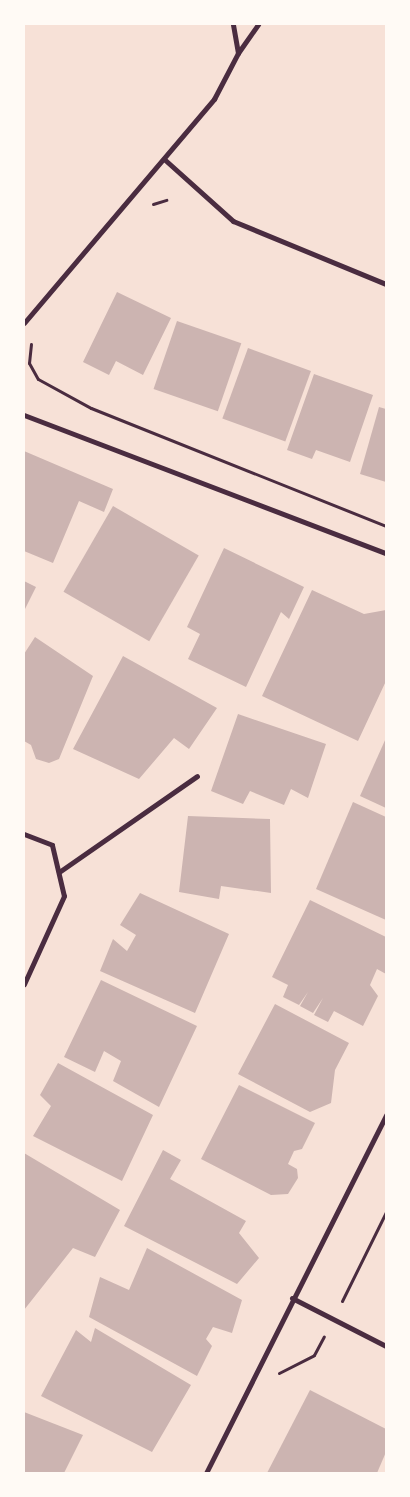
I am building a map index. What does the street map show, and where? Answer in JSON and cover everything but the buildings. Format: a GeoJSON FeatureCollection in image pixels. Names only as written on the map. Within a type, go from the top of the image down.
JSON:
{"type":"FeatureCollection","features":[{"type":"Feature","properties":{"kind":"street"},"geometry":{"type":"LineString","coordinates":[[233,24],[238,53]]}},
{"type":"Feature","properties":{"kind":"street"},"geometry":{"type":"LineString","coordinates":[[24,324],[214,99],[238,53],[258,24]]}},
{"type":"Feature","properties":{"kind":"street"},"geometry":{"type":"LineString","coordinates":[[164,159],[233,222],[384,283],[386,278]]}},
{"type":"Feature","properties":{"kind":"street"},"geometry":{"type":"LineString","coordinates":[[24,415],[386,554]]}},
{"type":"Feature","properties":{"kind":"street"},"geometry":{"type":"LineString","coordinates":[[58,872],[197,776]]}},
{"type":"Feature","properties":{"kind":"street"},"geometry":{"type":"LineString","coordinates":[[24,834],[52,845],[64,896],[24,984]]}},
{"type":"Feature","properties":{"kind":"street"},"geometry":{"type":"LineString","coordinates":[[206,1473],[292,1298],[386,1115]]}},
{"type":"Feature","properties":{"kind":"street"},"geometry":{"type":"LineString","coordinates":[[292,1298],[386,1346]]}},
{"type":"Feature","properties":{"kind":"path"},"geometry":{"type":"LineString","coordinates":[[147,207],[166,200]]}},
{"type":"Feature","properties":{"kind":"path"},"geometry":{"type":"LineString","coordinates":[[36,338],[29,345],[29,363],[38,379],[91,408],[386,526]]}},
{"type":"Feature","properties":{"kind":"path"},"geometry":{"type":"LineString","coordinates":[[274,1382],[278,1374],[314,1355],[386,1212]]}}]}
